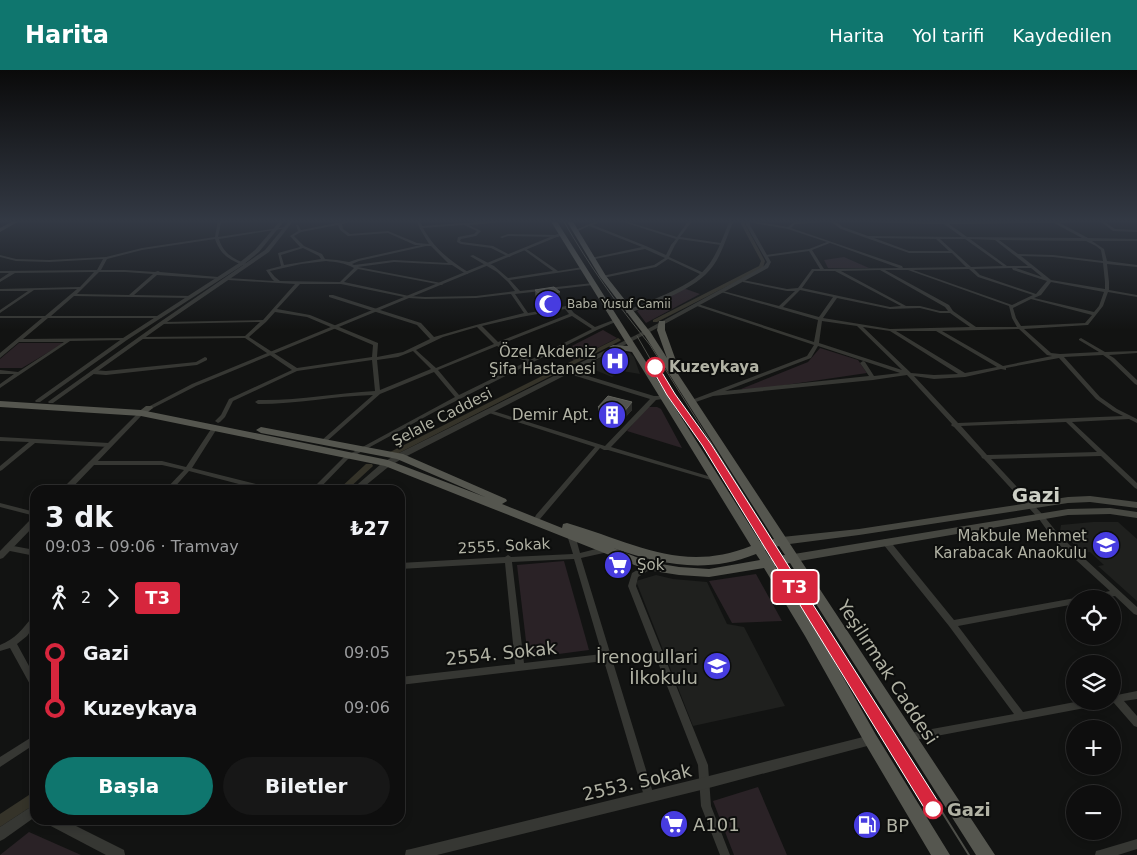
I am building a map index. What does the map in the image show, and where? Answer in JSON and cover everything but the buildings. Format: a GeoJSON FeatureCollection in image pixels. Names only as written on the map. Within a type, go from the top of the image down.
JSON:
{"type":"FeatureCollection","features":[{"type":"Feature","properties":{"kind":"main road"},"geometry":{"type":"LineString","coordinates":[[575,257],[618,320],[660,398],[716,480],[810,632],[870,740],[941,855]]}},
{"type":"Feature","properties":{"kind":"main road","name":"Yeşilırmak Caddesi"},"geometry":{"type":"LineString","coordinates":[[591,259],[628,312],[646,332],[986,855]]}},
{"type":"Feature","properties":{"kind":"main road"},"geometry":{"type":"LineString","coordinates":[[662,323],[662,330],[680,385]]}},
{"type":"Feature","properties":{"kind":"main road"},"geometry":{"type":"LineString","coordinates":[[613,347],[622,347],[636,351]]}},
{"type":"Feature","properties":{"kind":"main road"},"geometry":{"type":"LineString","coordinates":[[0,399],[38,400],[145,411],[400,456],[538,517],[650,562],[700,562],[734,557],[758,547],[782,541],[859,532],[1030,505],[1090,499],[1137,505]]}},
{"type":"Feature","properties":{"kind":"main road"},"geometry":{"type":"LineString","coordinates":[[0,404],[145,411]]}},
{"type":"Feature","properties":{"kind":"main road"},"geometry":{"type":"LineString","coordinates":[[216,424],[388,463],[572,536],[679,571],[709,573],[886,542],[1088,510],[1137,515]]}},
{"type":"Feature","properties":{"kind":"street"},"geometry":{"type":"LineString","coordinates":[[3,257],[16,260],[49,261],[111,257]]}},
{"type":"Feature","properties":{"kind":"street"},"geometry":{"type":"LineString","coordinates":[[228,257],[241,264],[248,265]]}},
{"type":"Feature","properties":{"kind":"street"},"geometry":{"type":"LineString","coordinates":[[51,402],[141,338],[190,297],[250,257]]}},
{"type":"Feature","properties":{"kind":"street"},"geometry":{"type":"LineString","coordinates":[[38,400],[125,339],[161,320],[228,279],[259,257]]}},
{"type":"Feature","properties":{"kind":"street"},"geometry":{"type":"LineString","coordinates":[[280,257],[283,267]]}},
{"type":"Feature","properties":{"kind":"street"},"geometry":{"type":"LineString","coordinates":[[341,283],[358,260],[373,257]]}},
{"type":"Feature","properties":{"kind":"street"},"geometry":{"type":"LineString","coordinates":[[444,257],[467,273]]}},
{"type":"Feature","properties":{"kind":"street"},"geometry":{"type":"LineString","coordinates":[[473,257],[489,264],[508,279],[519,293]]}},
{"type":"Feature","properties":{"kind":"street"},"geometry":{"type":"LineString","coordinates":[[70,485],[145,411],[194,385],[507,257]]}},
{"type":"Feature","properties":{"kind":"street"},"geometry":{"type":"LineString","coordinates":[[535,257],[556,272]]}},
{"type":"Feature","properties":{"kind":"street"},"geometry":{"type":"LineString","coordinates":[[591,259],[603,257]]}},
{"type":"Feature","properties":{"kind":"street"},"geometry":{"type":"LineString","coordinates":[[664,257],[703,274]]}},
{"type":"Feature","properties":{"kind":"street"},"geometry":{"type":"LineString","coordinates":[[628,312],[686,285],[703,274],[709,268],[715,257]]}},
{"type":"Feature","properties":{"kind":"street","name":"Şelale Caddesi"},"geometry":{"type":"LineString","coordinates":[[361,485],[388,463],[400,456],[723,292],[769,265],[766,257]]}},
{"type":"Feature","properties":{"kind":"street"},"geometry":{"type":"LineString","coordinates":[[814,257],[823,270]]}},
{"type":"Feature","properties":{"kind":"street"},"geometry":{"type":"LineString","coordinates":[[872,257],[1012,306],[1036,295],[1050,281]]}},
{"type":"Feature","properties":{"kind":"street"},"geometry":{"type":"LineString","coordinates":[[958,257],[979,276],[1036,295]]}},
{"type":"Feature","properties":{"kind":"street"},"geometry":{"type":"LineString","coordinates":[[992,257],[1005,266],[1050,281],[1137,296]]}},
{"type":"Feature","properties":{"kind":"street"},"geometry":{"type":"LineString","coordinates":[[1019,257],[1050,281]]}},
{"type":"Feature","properties":{"kind":"street"},"geometry":{"type":"LineString","coordinates":[[1058,257],[1137,266]]}},
{"type":"Feature","properties":{"kind":"street"},"geometry":{"type":"LineString","coordinates":[[723,292],[820,320],[890,330],[1020,328],[1086,324],[1100,309],[1108,291],[1104,257]]}},
{"type":"Feature","properties":{"kind":"street"},"geometry":{"type":"LineString","coordinates":[[0,356],[81,288],[99,270],[106,258]]}},
{"type":"Feature","properties":{"kind":"street"},"geometry":{"type":"LineString","coordinates":[[603,277],[655,266],[667,258]]}},
{"type":"Feature","properties":{"kind":"street"},"geometry":{"type":"LineString","coordinates":[[279,282],[273,278],[268,270],[323,260],[441,284]]}},
{"type":"Feature","properties":{"kind":"street"},"geometry":{"type":"LineString","coordinates":[[354,266],[394,260],[452,264]]}},
{"type":"Feature","properties":{"kind":"street"},"geometry":{"type":"LineString","coordinates":[[780,308],[799,289],[813,270],[1032,267]]}},
{"type":"Feature","properties":{"kind":"street"},"geometry":{"type":"LineString","coordinates":[[508,279],[583,268]]}},
{"type":"Feature","properties":{"kind":"street"},"geometry":{"type":"LineString","coordinates":[[880,269],[947,306],[951,312],[975,328]]}},
{"type":"Feature","properties":{"kind":"street"},"geometry":{"type":"LineString","coordinates":[[0,272],[99,270],[158,272],[279,282],[341,283],[409,297],[476,297],[593,284]]}},
{"type":"Feature","properties":{"kind":"street"},"geometry":{"type":"LineString","coordinates":[[836,270],[905,307]]}},
{"type":"Feature","properties":{"kind":"street"},"geometry":{"type":"LineString","coordinates":[[0,281],[14,272]]}},
{"type":"Feature","properties":{"kind":"street"},"geometry":{"type":"LineString","coordinates":[[130,296],[158,272]]}},
{"type":"Feature","properties":{"kind":"street"},"geometry":{"type":"LineString","coordinates":[[744,280],[787,290],[799,289],[890,308],[905,307],[951,312]]}},
{"type":"Feature","properties":{"kind":"street"},"geometry":{"type":"LineString","coordinates":[[246,337],[264,321],[298,283]]}},
{"type":"Feature","properties":{"kind":"street"},"geometry":{"type":"LineString","coordinates":[[0,290],[81,288]]}},
{"type":"Feature","properties":{"kind":"street"},"geometry":{"type":"LineString","coordinates":[[0,312],[33,289]]}},
{"type":"Feature","properties":{"kind":"street"},"geometry":{"type":"LineString","coordinates":[[512,293],[527,314]]}},
{"type":"Feature","properties":{"kind":"street"},"geometry":{"type":"LineString","coordinates":[[72,295],[190,297]]}},
{"type":"Feature","properties":{"kind":"street"},"geometry":{"type":"LineString","coordinates":[[331,296],[419,324],[433,339]]}},
{"type":"Feature","properties":{"kind":"street"},"geometry":{"type":"LineString","coordinates":[[691,402],[809,357],[816,344],[820,320],[836,296]]}},
{"type":"Feature","properties":{"kind":"street"},"geometry":{"type":"LineString","coordinates":[[1030,298],[1096,314]]}},
{"type":"Feature","properties":{"kind":"street"},"geometry":{"type":"LineString","coordinates":[[696,305],[909,374],[934,377],[965,375],[1004,369],[1060,356],[1137,352]]}},
{"type":"Feature","properties":{"kind":"street"},"geometry":{"type":"LineString","coordinates":[[1012,306],[1014,318],[1020,328],[1049,354],[1060,356],[1098,398],[1129,418]]}},
{"type":"Feature","properties":{"kind":"street"},"geometry":{"type":"LineString","coordinates":[[173,485],[188,469],[232,400],[296,370],[374,359],[414,350],[433,339],[527,314],[566,307],[572,314],[595,329]]}},
{"type":"Feature","properties":{"kind":"street"},"geometry":{"type":"LineString","coordinates":[[274,310],[308,316],[376,344],[374,359],[378,393]]}},
{"type":"Feature","properties":{"kind":"street"},"geometry":{"type":"LineString","coordinates":[[324,442],[378,393],[572,314]]}},
{"type":"Feature","properties":{"kind":"street"},"geometry":{"type":"LineString","coordinates":[[0,317],[47,316],[264,321]]}},
{"type":"Feature","properties":{"kind":"street"},"geometry":{"type":"LineString","coordinates":[[319,485],[351,455],[595,329],[618,320]]}},
{"type":"Feature","properties":{"kind":"street"},"geometry":{"type":"LineString","coordinates":[[479,326],[497,344],[530,362]]}},
{"type":"Feature","properties":{"kind":"street"},"geometry":{"type":"LineString","coordinates":[[858,326],[909,374],[954,425],[1041,517],[1057,538],[1113,590]]}},
{"type":"Feature","properties":{"kind":"street"},"geometry":{"type":"LineString","coordinates":[[935,329],[1004,369]]}},
{"type":"Feature","properties":{"kind":"street"},"geometry":{"type":"LineString","coordinates":[[890,330],[965,375]]}},
{"type":"Feature","properties":{"kind":"street"},"geometry":{"type":"LineString","coordinates":[[141,338],[246,337],[296,370]]}},
{"type":"Feature","properties":{"kind":"street"},"geometry":{"type":"LineString","coordinates":[[17,341],[125,339]]}},
{"type":"Feature","properties":{"kind":"street"},"geometry":{"type":"LineString","coordinates":[[1081,339],[1104,354],[1137,383]]}},
{"type":"Feature","properties":{"kind":"street"},"geometry":{"type":"LineString","coordinates":[[0,386],[17,373],[70,340]]}},
{"type":"Feature","properties":{"kind":"street"},"geometry":{"type":"LineString","coordinates":[[414,350],[435,370],[459,398]]}},
{"type":"Feature","properties":{"kind":"street"},"geometry":{"type":"LineString","coordinates":[[93,372],[106,373],[197,364],[205,359]]}},
{"type":"Feature","properties":{"kind":"street"},"geometry":{"type":"LineString","coordinates":[[863,363],[873,378]]}},
{"type":"Feature","properties":{"kind":"street"},"geometry":{"type":"LineString","coordinates":[[565,371],[660,398]]}},
{"type":"Feature","properties":{"kind":"street"},"geometry":{"type":"LineString","coordinates":[[0,372],[17,373]]}},
{"type":"Feature","properties":{"kind":"street"},"geometry":{"type":"LineString","coordinates":[[712,394],[909,374]]}},
{"type":"Feature","properties":{"kind":"street"},"geometry":{"type":"LineString","coordinates":[[258,402],[282,403],[354,393],[378,393]]}},
{"type":"Feature","properties":{"kind":"street"},"geometry":{"type":"LineString","coordinates":[[538,517],[603,448],[660,398]]}},
{"type":"Feature","properties":{"kind":"street"},"geometry":{"type":"LineString","coordinates":[[488,411],[603,448],[716,480]]}},
{"type":"Feature","properties":{"kind":"street"},"geometry":{"type":"LineString","coordinates":[[954,425],[1129,418],[1137,420]]}},
{"type":"Feature","properties":{"kind":"street"},"geometry":{"type":"LineString","coordinates":[[1068,421],[1137,487]]}},
{"type":"Feature","properties":{"kind":"street"},"geometry":{"type":"LineString","coordinates":[[0,439],[109,445]]}},
{"type":"Feature","properties":{"kind":"street"},"geometry":{"type":"LineString","coordinates":[[0,469],[33,442]]}},
{"type":"Feature","properties":{"kind":"street"},"geometry":{"type":"LineString","coordinates":[[984,457],[1102,454]]}},
{"type":"Feature","properties":{"kind":"street"},"geometry":{"type":"LineString","coordinates":[[91,464],[162,463],[250,485]]}},
{"type":"Feature","properties":{"kind":"street"},"geometry":{"type":"LineString","coordinates":[[0,505],[30,513]]}},
{"type":"Feature","properties":{"kind":"street"},"geometry":{"type":"LineString","coordinates":[[0,556],[30,525]]}},
{"type":"Feature","properties":{"kind":"street"},"geometry":{"type":"LineString","coordinates":[[572,536],[606,658],[649,796]]}},
{"type":"Feature","properties":{"kind":"street"},"geometry":{"type":"LineString","coordinates":[[886,542],[952,624],[1021,716]]}},
{"type":"Feature","properties":{"kind":"street"},"geometry":{"type":"LineString","coordinates":[[8,548],[30,552]]}},
{"type":"Feature","properties":{"kind":"street","name":"2555. Sokak"},"geometry":{"type":"LineString","coordinates":[[405,566],[508,558],[578,556],[608,549]]}},
{"type":"Feature","properties":{"kind":"street"},"geometry":{"type":"LineString","coordinates":[[508,558],[520,667]]}},
{"type":"Feature","properties":{"kind":"street"},"geometry":{"type":"LineString","coordinates":[[650,562],[635,575],[632,586],[703,765],[706,806],[725,855]]}},
{"type":"Feature","properties":{"kind":"street"},"geometry":{"type":"LineString","coordinates":[[1121,598],[1137,612]]}},
{"type":"Feature","properties":{"kind":"street"},"geometry":{"type":"LineString","coordinates":[[952,624],[1066,603]]}},
{"type":"Feature","properties":{"kind":"street"},"geometry":{"type":"LineString","coordinates":[[0,648],[12,644],[25,635],[30,628]]}},
{"type":"Feature","properties":{"kind":"street"},"geometry":{"type":"LineString","coordinates":[[12,644],[30,676]]}},
{"type":"Feature","properties":{"kind":"street","name":"2554. Sokak"},"geometry":{"type":"LineString","coordinates":[[405,680],[606,658]]}},
{"type":"Feature","properties":{"kind":"street"},"geometry":{"type":"LineString","coordinates":[[1121,698],[1137,695]]}},
{"type":"Feature","properties":{"kind":"street"},"geometry":{"type":"LineString","coordinates":[[1121,706],[1137,723]]}},
{"type":"Feature","properties":{"kind":"street"},"geometry":{"type":"LineString","coordinates":[[909,738],[1066,708]]}},
{"type":"Feature","properties":{"kind":"street","name":"2553. Sokak"},"geometry":{"type":"LineString","coordinates":[[411,855],[705,784],[870,740]]}},
{"type":"Feature","properties":{"kind":"street"},"geometry":{"type":"LineString","coordinates":[[0,762],[30,742]]}},
{"type":"Feature","properties":{"kind":"street"},"geometry":{"type":"LineString","coordinates":[[0,835],[30,814]]}},
{"type":"Feature","properties":{"kind":"street"},"geometry":{"type":"LineString","coordinates":[[60,825],[119,855]]}},
{"type":"Feature","properties":{"kind":"street"},"geometry":{"type":"LineString","coordinates":[[1100,855],[1136,845]]}},
{"type":"Feature","properties":{"kind":"shaded area"},"geometry":{"type":"Polygon","coordinates":[[[844,257],[869,268],[828,268],[824,260],[844,257]]]}},
{"type":"Feature","properties":{"kind":"shaded area"},"geometry":{"type":"Polygon","coordinates":[[[683,288],[700,294],[646,323],[637,311],[683,288]]]}},
{"type":"Feature","properties":{"kind":"shaded area"},"geometry":{"type":"Polygon","coordinates":[[[603,330],[617,338],[574,360],[560,352],[603,330]]]}},
{"type":"Feature","properties":{"kind":"shaded area"},"geometry":{"type":"Polygon","coordinates":[[[19,343],[64,343],[22,368],[0,368],[0,359],[19,343]]]}},
{"type":"Feature","properties":{"kind":"shaded area"},"geometry":{"type":"Polygon","coordinates":[[[820,348],[858,360],[867,373],[746,391],[741,389],[808,362],[820,348]]]}},
{"type":"Feature","properties":{"kind":"shaded area","name":"Özel Akdeniz Şifa Hastanesi"},"geometry":{"type":"Polygon","coordinates":[[[613,351],[630,353],[634,357],[640,374],[622,371],[612,377],[585,366],[613,351]]]}},
{"type":"Feature","properties":{"kind":"shaded area"},"geometry":{"type":"Polygon","coordinates":[[[647,407],[661,409],[682,448],[627,431],[647,407]]]}},
{"type":"Feature","properties":{"kind":"shaded area","name":"Makbule Mehmet Karabacak Anaokulu"},"geometry":{"type":"Polygon","coordinates":[[[1118,522],[1137,539],[1137,601],[1098,566],[1104,565],[1090,552],[1083,553],[1060,531],[1061,525],[1118,522]]]}},
{"type":"Feature","properties":{"kind":"shaded area"},"geometry":{"type":"Polygon","coordinates":[[[564,561],[589,650],[528,658],[517,565],[564,561]]]}},
{"type":"Feature","properties":{"kind":"shaded area"},"geometry":{"type":"Polygon","coordinates":[[[756,574],[782,621],[732,623],[709,581],[756,574]]]}},
{"type":"Feature","properties":{"kind":"shaded area","name":"İrenogullari İlkokulu"},"geometry":{"type":"Polygon","coordinates":[[[656,575],[673,579],[707,582],[727,624],[744,627],[785,706],[693,726],[636,581],[656,575]]]}},
{"type":"Feature","properties":{"kind":"shaded area"},"geometry":{"type":"Polygon","coordinates":[[[758,787],[787,855],[734,855],[713,801],[758,787]]]}},
{"type":"Feature","properties":{"kind":"shaded area"},"geometry":{"type":"Polygon","coordinates":[[[29,832],[81,855],[0,855],[29,832]]]}},
{"type":"Feature","properties":{"kind":"waterway"},"geometry":{"type":"LineString","coordinates":[[655,321],[761,267],[763,261],[761,257]]}},
{"type":"Feature","properties":{"kind":"waterway"},"geometry":{"type":"LineString","coordinates":[[394,452],[618,340]]}},
{"type":"Feature","properties":{"kind":"waterway"},"geometry":{"type":"LineString","coordinates":[[348,485],[369,466]]}},
{"type":"Feature","properties":{"kind":"waterway"},"geometry":{"type":"LineString","coordinates":[[0,821],[30,800]]}},
{"type":"Feature","properties":{"kind":"tram line"},"geometry":{"type":"LineString","coordinates":[[585,257],[650,345],[851,666]]}},
{"type":"Feature","properties":{"kind":"tram line"},"geometry":{"type":"LineString","coordinates":[[637,336],[671,395],[694,427]]}},
{"type":"Feature","properties":{"kind":"tram line","name":"T3"},"geometry":{"type":"LineString","coordinates":[[655,367],[671,395],[706,444],[933,809]]}},
{"type":"Feature","properties":{"kind":"tram line"},"geometry":{"type":"LineString","coordinates":[[850,665],[969,855]]}},
{"type":"Feature","properties":{"kind":"place","name":"Baba Yusuf Camii"},"geometry":{"type":"Point","coordinates":[548,304]}},
{"type":"Feature","properties":{"kind":"place","name":"Özel Akdeniz Şifa Hastanesi"},"geometry":{"type":"Point","coordinates":[615,361]}},
{"type":"Feature","properties":{"kind":"place","name":"Kuzeykaya"},"geometry":{"type":"Point","coordinates":[655,367]}},
{"type":"Feature","properties":{"kind":"place","name":"Demir Apt."},"geometry":{"type":"Point","coordinates":[612,415]}},
{"type":"Feature","properties":{"kind":"place","name":"Makbule Mehmet Karabacak Anaokulu"},"geometry":{"type":"Point","coordinates":[1106,545]}},
{"type":"Feature","properties":{"kind":"place","name":"Şok"},"geometry":{"type":"Point","coordinates":[618,565]}},
{"type":"Feature","properties":{"kind":"place","name":"İrenogullari İlkokulu"},"geometry":{"type":"Point","coordinates":[717,666]}},
{"type":"Feature","properties":{"kind":"place","name":"Gazi"},"geometry":{"type":"Point","coordinates":[933,809]}},
{"type":"Feature","properties":{"kind":"place","name":"A101"},"geometry":{"type":"Point","coordinates":[674,824]}},
{"type":"Feature","properties":{"kind":"place","name":"BP"},"geometry":{"type":"Point","coordinates":[867,825]}},
{"type":"Feature","properties":{"kind":"district","name":"Gazi"},"geometry":{"type":"Point","coordinates":[1036,495]}}]}
